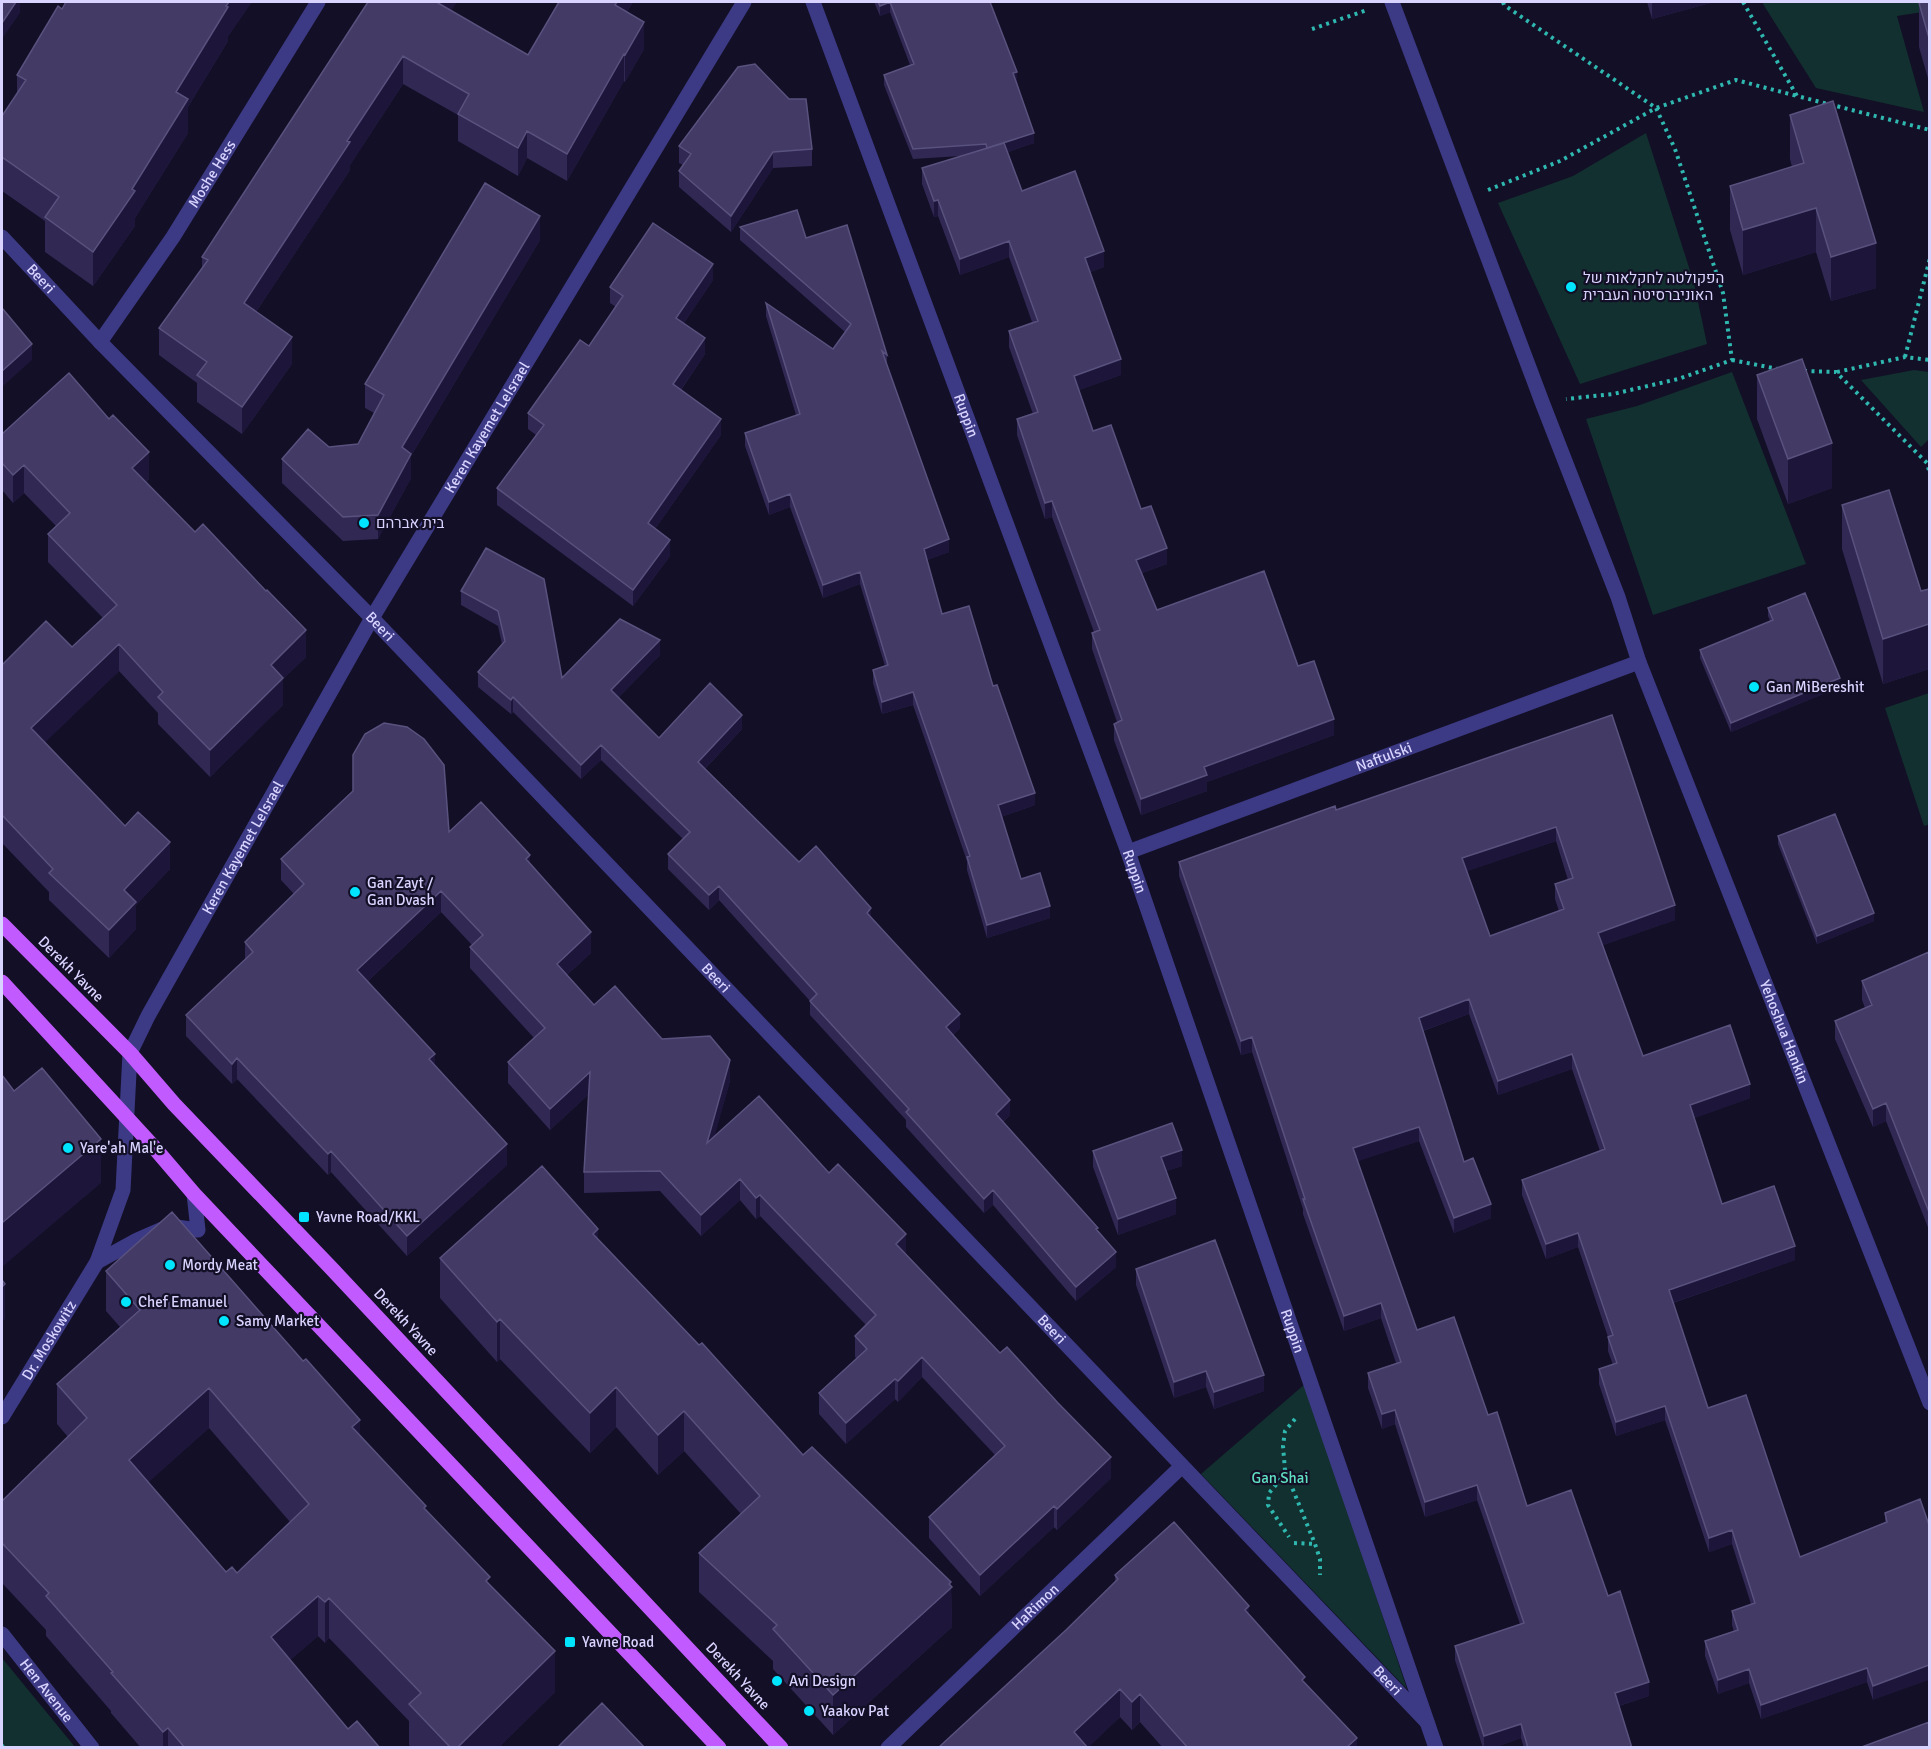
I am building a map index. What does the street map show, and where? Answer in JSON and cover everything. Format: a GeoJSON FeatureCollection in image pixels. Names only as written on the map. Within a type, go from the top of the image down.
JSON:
{"type":"FeatureCollection","features":[{"type":"Feature","properties":{"kind":"main road","name":"Derekh Yavne"},"geometry":{"type":"LineString","coordinates":[[2,924],[130,1053],[174,1104],[333,1270],[781,1748]]}},
{"type":"Feature","properties":{"kind":"main road"},"geometry":{"type":"LineString","coordinates":[[2,982],[194,1194],[718,1748]]}},
{"type":"Feature","properties":{"kind":"street","name":"Moshe Hess"},"geometry":{"type":"LineString","coordinates":[[100,342],[173,237],[318,2]]}},
{"type":"Feature","properties":{"kind":"street","name":"Keren Kayemet LeIsrael"},"geometry":{"type":"LineString","coordinates":[[127,1119],[130,1053],[148,1016],[372,618],[744,2]]}},
{"type":"Feature","properties":{"kind":"street","name":"Ruppin"},"geometry":{"type":"LineString","coordinates":[[813,2],[1128,852],[1436,1748]]}},
{"type":"Feature","properties":{"kind":"street","name":"Yehoshua Hankin"},"geometry":{"type":"LineString","coordinates":[[1392,2],[1542,402],[1618,597],[1639,662],[1929,1403]]}},
{"type":"Feature","properties":{"kind":"street","name":"Beeri"},"geometry":{"type":"LineString","coordinates":[[2,237],[100,342],[372,618],[1427,1722]]}},
{"type":"Feature","properties":{"kind":"street","name":"Naftulski"},"geometry":{"type":"LineString","coordinates":[[1128,852],[1639,662]]}},
{"type":"Feature","properties":{"kind":"street","name":"Dr. Moskowitz"},"geometry":{"type":"LineString","coordinates":[[2,1417],[97,1262],[123,1190],[127,1119]]}},
{"type":"Feature","properties":{"kind":"street","name":"Dr. Moskowitz"},"geometry":{"type":"LineString","coordinates":[[97,1262],[169,1226],[198,1230],[194,1194]]}},
{"type":"Feature","properties":{"kind":"street","name":"HaRimon"},"geometry":{"type":"LineString","coordinates":[[888,1748],[1182,1466]]}},
{"type":"Feature","properties":{"kind":"street","name":"Hen Avenue"},"geometry":{"type":"LineString","coordinates":[[2,1634],[92,1748]]}},
{"type":"Feature","properties":{"kind":"path"},"geometry":{"type":"LineString","coordinates":[[1503,2],[1504,5],[1656,108],[1675,149],[1722,294],[1732,360]]}},
{"type":"Feature","properties":{"kind":"path"},"geometry":{"type":"LineString","coordinates":[[1743,2],[1797,96]]}},
{"type":"Feature","properties":{"kind":"path"},"geometry":{"type":"LineString","coordinates":[[1312,29],[1368,9]]}},
{"type":"Feature","properties":{"kind":"path"},"geometry":{"type":"LineString","coordinates":[[1466,198],[1560,161],[1656,108],[1736,80],[1929,130]]}},
{"type":"Feature","properties":{"kind":"path"},"geometry":{"type":"LineString","coordinates":[[1905,357],[1929,258]]}},
{"type":"Feature","properties":{"kind":"path"},"geometry":{"type":"LineString","coordinates":[[1803,371],[1836,372],[1905,357],[1929,360]]}},
{"type":"Feature","properties":{"kind":"path"},"geometry":{"type":"LineString","coordinates":[[1542,402],[1624,391],[1678,379],[1732,360],[1781,370]]}},
{"type":"Feature","properties":{"kind":"path"},"geometry":{"type":"LineString","coordinates":[[1836,372],[1928,462],[1929,474]]}},
{"type":"Feature","properties":{"kind":"path"},"geometry":{"type":"LineString","coordinates":[[1311,1600],[1321,1572],[1320,1559],[1286,1473],[1283,1446],[1285,1431],[1297,1417],[1317,1402]]}},
{"type":"Feature","properties":{"kind":"path"},"geometry":{"type":"LineString","coordinates":[[1286,1473],[1269,1493],[1268,1505],[1285,1532],[1296,1544],[1315,1544]]}},
{"type":"Feature","properties":{"kind":"green space"},"geometry":{"type":"Polygon","coordinates":[[[1764,2],[1929,2],[1929,11],[1897,16],[1924,112],[1816,88],[1763,4],[1764,2]]]}},
{"type":"Feature","properties":{"kind":"green space"},"geometry":{"type":"Polygon","coordinates":[[[1646,133],[1694,283],[1707,344],[1580,384],[1498,203],[1573,176],[1646,133]]]}},
{"type":"Feature","properties":{"kind":"green space"},"geometry":{"type":"Polygon","coordinates":[[[1914,370],[1929,372],[1929,439],[1921,447],[1861,380],[1914,370]]]}},
{"type":"Feature","properties":{"kind":"green space"},"geometry":{"type":"Polygon","coordinates":[[[1732,372],[1806,564],[1653,615],[1586,419],[1637,406],[1732,372]]]}},
{"type":"Feature","properties":{"kind":"green space"},"geometry":{"type":"Polygon","coordinates":[[[1929,693],[1930,824],[1924,826],[1885,708],[1929,693]]]}},
{"type":"Feature","properties":{"kind":"green space","name":"Gan Shai"},"geometry":{"type":"Polygon","coordinates":[[[1305,1384],[1407,1689],[1201,1474],[1305,1384]]]}},
{"type":"Feature","properties":{"kind":"green space"},"geometry":{"type":"Polygon","coordinates":[[[2,1658],[75,1747],[2,1747],[2,1658]]]}},
{"type":"Feature","properties":{"kind":"building"},"geometry":{"type":"Polygon","coordinates":[[[2,2],[16,2],[2,23],[2,2]]]}},
{"type":"Feature","properties":{"kind":"building"},"geometry":{"type":"Polygon","coordinates":[[[66,2],[229,2],[176,92],[188,99],[132,189],[135,191],[93,252],[45,217],[59,197],[2,157],[2,116],[26,80],[17,75],[58,6],[62,9],[66,2]]]}},
{"type":"Feature","properties":{"kind":"building"},"geometry":{"type":"Polygon","coordinates":[[[368,2],[439,2],[528,55],[559,2],[617,2],[615,5],[644,22],[567,154],[527,131],[518,148],[458,114],[469,94],[403,56],[347,141],[350,142],[244,303],[292,337],[242,407],[197,375],[207,362],[159,328],[208,260],[202,257],[368,2]]]}},
{"type":"Feature","properties":{"kind":"building"},"geometry":{"type":"Polygon","coordinates":[[[878,2],[890,2],[880,6],[878,2]]]}},
{"type":"Feature","properties":{"kind":"building"},"geometry":{"type":"Polygon","coordinates":[[[890,2],[990,2],[1017,72],[1013,73],[1034,133],[987,148],[986,144],[913,149],[884,75],[914,64],[890,2]]]}},
{"type":"Feature","properties":{"kind":"building"},"geometry":{"type":"Polygon","coordinates":[[[1929,2],[1929,38],[1919,3],[1929,2]]]}},
{"type":"Feature","properties":{"kind":"building"},"geometry":{"type":"Polygon","coordinates":[[[755,64],[789,99],[806,99],[812,149],[773,152],[731,216],[679,171],[691,154],[679,146],[738,67],[755,64]]]}},
{"type":"Feature","properties":{"kind":"building"},"geometry":{"type":"Polygon","coordinates":[[[1833,101],[1876,243],[1831,257],[1816,208],[1743,230],[1730,186],[1804,163],[1790,115],[1833,101]]]}},
{"type":"Feature","properties":{"kind":"building"},"geometry":{"type":"Polygon","coordinates":[[[1004,143],[1022,191],[1075,171],[1104,251],[1085,258],[1121,359],[1074,376],[1093,431],[1111,425],[1141,509],[1151,506],[1167,548],[1136,560],[1157,610],[1264,571],[1298,666],[1314,661],[1334,719],[1204,767],[1207,775],[1141,799],[1114,724],[1122,720],[1092,633],[1100,630],[1052,501],[1045,503],[1017,419],[1038,412],[1009,331],[1038,321],[1009,241],[960,259],[938,200],[934,201],[922,168],[1004,143]]]}},
{"type":"Feature","properties":{"kind":"building"},"geometry":{"type":"Polygon","coordinates":[[[485,183],[540,216],[402,447],[411,454],[378,515],[343,517],[282,459],[308,429],[329,447],[358,444],[384,395],[365,384],[485,183]]]}},
{"type":"Feature","properties":{"kind":"building"},"geometry":{"type":"Polygon","coordinates":[[[797,210],[806,238],[847,225],[887,355],[882,351],[949,539],[924,549],[942,614],[969,606],[993,686],[997,685],[1035,793],[998,805],[1021,879],[1040,873],[1050,906],[987,925],[967,857],[970,856],[913,692],[882,702],[873,670],[888,665],[860,572],[823,585],[790,494],[769,502],[745,433],[800,414],[766,303],[833,349],[851,324],[740,227],[797,210]]]}},
{"type":"Feature","properties":{"kind":"building"},"geometry":{"type":"Polygon","coordinates":[[[653,223],[713,264],[676,318],[705,338],[673,384],[721,419],[648,523],[670,540],[633,590],[497,488],[544,425],[528,413],[580,340],[589,346],[623,296],[610,287],[653,223]]]}},
{"type":"Feature","properties":{"kind":"building"},"geometry":{"type":"Polygon","coordinates":[[[2,308],[32,344],[2,371],[2,308]]]}},
{"type":"Feature","properties":{"kind":"building"},"geometry":{"type":"Polygon","coordinates":[[[1802,359],[1832,443],[1788,459],[1757,375],[1802,359]]]}},
{"type":"Feature","properties":{"kind":"building"},"geometry":{"type":"Polygon","coordinates":[[[69,373],[109,419],[113,415],[149,452],[132,468],[195,532],[203,524],[306,630],[271,665],[283,678],[210,750],[158,697],[163,692],[119,644],[31,728],[125,826],[138,812],[170,842],[124,890],[136,902],[109,930],[49,873],[53,869],[2,815],[2,665],[46,621],[72,647],[117,605],[48,534],[70,513],[24,465],[13,475],[2,463],[2,434],[69,373]]]}},
{"type":"Feature","properties":{"kind":"building"},"geometry":{"type":"Polygon","coordinates":[[[1889,490],[1921,591],[1929,589],[1929,624],[1883,639],[1842,505],[1889,490]]]}},
{"type":"Feature","properties":{"kind":"building"},"geometry":{"type":"Polygon","coordinates":[[[486,548],[544,579],[562,678],[620,619],[660,640],[611,690],[659,738],[710,683],[742,715],[698,762],[799,862],[816,846],[871,908],[867,913],[960,1014],[946,1027],[1010,1100],[996,1114],[1098,1228],[1096,1229],[1116,1252],[1076,1287],[993,1190],[984,1199],[906,1112],[909,1109],[810,1001],[817,994],[719,886],[709,895],[668,854],[690,832],[601,745],[581,765],[513,697],[511,700],[478,672],[505,641],[498,611],[461,591],[486,548]]]}},
{"type":"Feature","properties":{"kind":"building"},"geometry":{"type":"Polygon","coordinates":[[[1805,593],[1840,678],[1731,723],[1700,650],[1773,620],[1768,608],[1805,593]]]}},
{"type":"Feature","properties":{"kind":"building"},"geometry":{"type":"Polygon","coordinates":[[[1612,715],[1675,905],[1598,933],[1643,1056],[1730,1025],[1750,1084],[1690,1105],[1722,1204],[1774,1186],[1795,1246],[1669,1290],[1708,1408],[1746,1395],[1800,1557],[1887,1522],[1885,1513],[1920,1499],[1929,1525],[1929,1665],[1873,1686],[1867,1668],[1761,1705],[1749,1669],[1718,1680],[1705,1641],[1738,1630],[1732,1611],[1755,1603],[1732,1530],[1709,1538],[1665,1406],[1616,1422],[1599,1369],[1617,1363],[1608,1337],[1613,1335],[1578,1233],[1546,1244],[1522,1180],[1605,1149],[1572,1054],[1498,1081],[1469,999],[1419,1018],[1464,1162],[1473,1158],[1491,1204],[1454,1218],[1419,1127],[1353,1148],[1417,1330],[1454,1317],[1488,1415],[1497,1412],[1527,1506],[1571,1490],[1608,1596],[1620,1591],[1649,1682],[1615,1693],[1632,1748],[1528,1748],[1521,1724],[1484,1736],[1455,1646],[1524,1623],[1477,1485],[1425,1502],[1395,1410],[1382,1414],[1368,1373],[1401,1362],[1381,1303],[1344,1316],[1303,1199],[1305,1199],[1252,1037],[1241,1041],[1179,862],[1335,806],[1336,810],[1612,715]],[[1556,827],[1462,858],[1490,936],[1564,909],[1555,884],[1573,878],[1556,827]]]}},
{"type":"Feature","properties":{"kind":"building"},"geometry":{"type":"Polygon","coordinates":[[[384,723],[407,727],[424,739],[444,765],[449,832],[481,802],[530,855],[526,859],[591,932],[557,964],[594,1005],[615,986],[662,1039],[710,1036],[730,1060],[707,1143],[759,1096],[829,1173],[838,1164],[906,1234],[896,1244],[1000,1353],[1007,1347],[1111,1457],[1057,1509],[1054,1506],[980,1575],[929,1517],[1005,1446],[922,1357],[898,1381],[895,1379],[846,1423],[819,1393],[867,1349],[855,1336],[876,1315],[760,1195],[756,1198],[740,1179],[701,1215],[660,1171],[584,1172],[590,1072],[550,1109],[508,1062],[545,1028],[470,947],[483,935],[441,891],[357,970],[435,1054],[429,1059],[507,1144],[407,1236],[331,1151],[328,1154],[237,1058],[232,1064],[186,1015],[253,952],[245,942],[304,884],[281,859],[353,791],[353,755],[365,734],[384,723]]]}},
{"type":"Feature","properties":{"kind":"building"},"geometry":{"type":"Polygon","coordinates":[[[1835,814],[1874,913],[1817,936],[1778,836],[1835,814]]]}},
{"type":"Feature","properties":{"kind":"building"},"geometry":{"type":"Polygon","coordinates":[[[1929,952],[1929,1212],[1886,1103],[1873,1109],[1835,1021],[1872,1005],[1862,981],[1929,952]]]}},
{"type":"Feature","properties":{"kind":"building"},"geometry":{"type":"Polygon","coordinates":[[[42,1068],[101,1139],[2,1223],[2,1075],[14,1091],[42,1068]]]}},
{"type":"Feature","properties":{"kind":"building"},"geometry":{"type":"Polygon","coordinates":[[[1172,1123],[1182,1150],[1161,1157],[1176,1198],[1118,1219],[1093,1151],[1172,1123]]]}},
{"type":"Feature","properties":{"kind":"building"},"geometry":{"type":"Polygon","coordinates":[[[542,1166],[598,1229],[593,1234],[699,1345],[702,1343],[803,1455],[812,1447],[951,1582],[949,1584],[952,1587],[833,1695],[773,1629],[777,1625],[699,1553],[760,1496],[684,1411],[658,1435],[616,1387],[590,1413],[500,1319],[497,1322],[440,1258],[542,1166]]]}},
{"type":"Feature","properties":{"kind":"building"},"geometry":{"type":"Polygon","coordinates":[[[172,1212],[303,1361],[306,1359],[360,1420],[352,1427],[426,1506],[424,1508],[490,1577],[486,1581],[555,1651],[457,1748],[451,1748],[409,1704],[421,1693],[329,1598],[325,1602],[318,1596],[271,1637],[348,1729],[357,1721],[380,1748],[185,1748],[168,1728],[163,1732],[46,1596],[49,1593],[2,1543],[2,1501],[87,1418],[57,1384],[140,1310],[106,1271],[172,1212]],[[209,1388],[129,1460],[226,1572],[232,1567],[237,1573],[309,1504],[209,1388]]]}},
{"type":"Feature","properties":{"kind":"building"},"geometry":{"type":"Polygon","coordinates":[[[1215,1240],[1264,1375],[1214,1392],[1206,1371],[1174,1382],[1136,1269],[1215,1240]]]}},
{"type":"Feature","properties":{"kind":"building"},"geometry":{"type":"Polygon","coordinates":[[[1174,1522],[1249,1606],[1245,1610],[1305,1677],[1302,1680],[1357,1738],[1346,1748],[1188,1748],[1140,1694],[1132,1702],[1120,1689],[1074,1732],[1088,1748],[938,1748],[1066,1630],[1118,1579],[1115,1575],[1174,1522]]]}},
{"type":"Feature","properties":{"kind":"building"},"geometry":{"type":"Polygon","coordinates":[[[602,1703],[645,1748],[557,1748],[602,1703]]]}},
{"type":"Feature","properties":{"kind":"building"},"geometry":{"type":"Polygon","coordinates":[[[1929,1722],[1929,1748],[1859,1748],[1929,1722]]]}},
{"type":"Feature","properties":{"kind":"place","name":"הפקולטה לחקלאות של האוניברסיטה העברית"},"geometry":{"type":"Point","coordinates":[1571,287]}},
{"type":"Feature","properties":{"kind":"place","name":"בית אברהם"},"geometry":{"type":"Point","coordinates":[364,523]}},
{"type":"Feature","properties":{"kind":"place","name":"Gan MiBereshit"},"geometry":{"type":"Point","coordinates":[1754,687]}},
{"type":"Feature","properties":{"kind":"place","name":"Gan Zayt / Gan Dvash"},"geometry":{"type":"Point","coordinates":[355,892]}},
{"type":"Feature","properties":{"kind":"place","name":"Yare'ah Mal'e"},"geometry":{"type":"Point","coordinates":[68,1148]}},
{"type":"Feature","properties":{"kind":"place","name":"Yavne Road/KKL"},"geometry":{"type":"Point","coordinates":[304,1217]}},
{"type":"Feature","properties":{"kind":"place","name":"Mordy Meat"},"geometry":{"type":"Point","coordinates":[170,1265]}},
{"type":"Feature","properties":{"kind":"place","name":"Chef Emanuel"},"geometry":{"type":"Point","coordinates":[126,1302]}},
{"type":"Feature","properties":{"kind":"place","name":"Samy Market"},"geometry":{"type":"Point","coordinates":[224,1321]}},
{"type":"Feature","properties":{"kind":"place","name":"Yavne Road"},"geometry":{"type":"Point","coordinates":[570,1642]}},
{"type":"Feature","properties":{"kind":"place","name":"Avi Design"},"geometry":{"type":"Point","coordinates":[777,1681]}},
{"type":"Feature","properties":{"kind":"place","name":"Yaakov Pat"},"geometry":{"type":"Point","coordinates":[809,1711]}}]}
